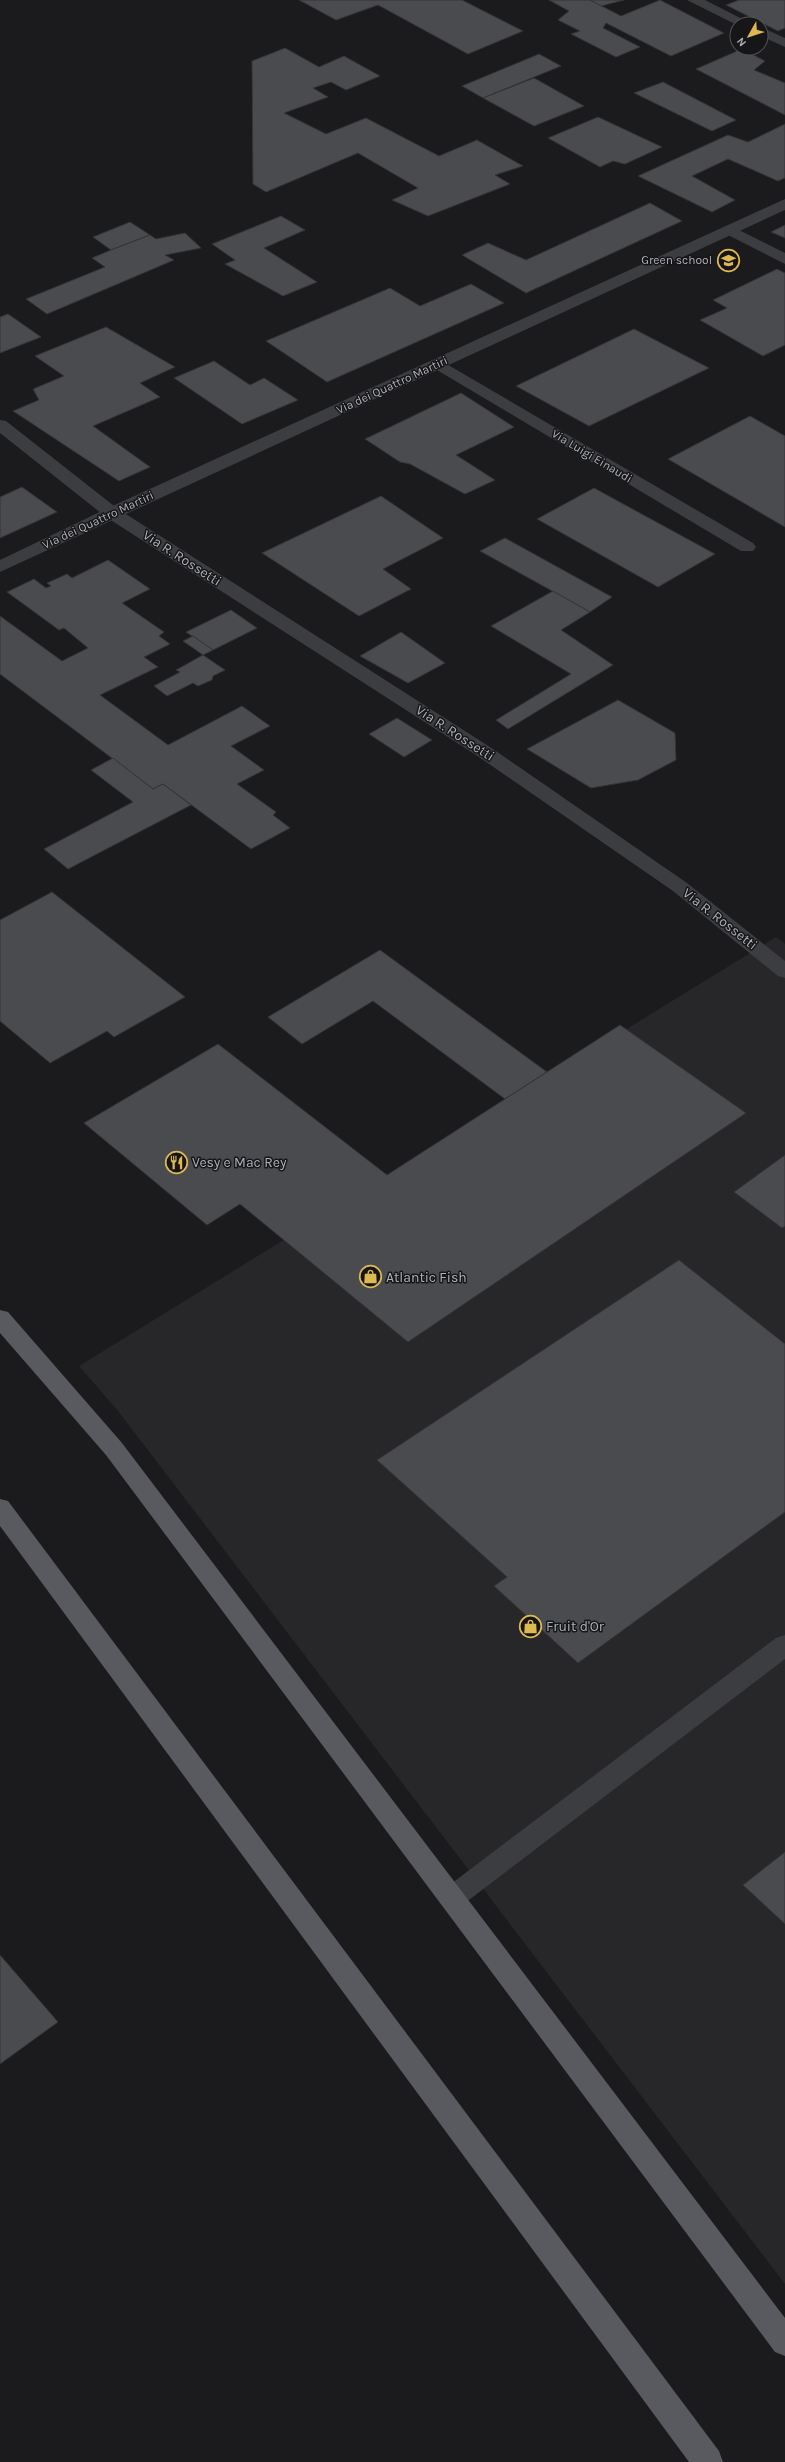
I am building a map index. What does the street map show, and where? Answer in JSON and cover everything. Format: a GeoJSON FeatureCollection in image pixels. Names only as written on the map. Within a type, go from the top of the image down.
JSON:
{"type":"FeatureCollection","features":[{"type":"Feature","properties":{"kind":"main road"},"geometry":{"type":"LineString","coordinates":[[0,1318],[114,1449],[785,2342]]}},
{"type":"Feature","properties":{"kind":"main road"},"geometry":{"type":"LineString","coordinates":[[0,1508],[708,2462]]}},
{"type":"Feature","properties":{"kind":"street"},"geometry":{"type":"LineString","coordinates":[[694,0],[729,16]]}},
{"type":"Feature","properties":{"kind":"street"},"geometry":{"type":"LineString","coordinates":[[769,35],[785,43]]}},
{"type":"Feature","properties":{"kind":"street","name":"Via dei Quattro Martiri"},"geometry":{"type":"LineString","coordinates":[[0,567],[112,513],[785,204]]}},
{"type":"Feature","properties":{"kind":"street"},"geometry":{"type":"LineString","coordinates":[[729,230],[785,259]]}},
{"type":"Feature","properties":{"kind":"street","name":"Via Luigi Einaudi"},"geometry":{"type":"LineString","coordinates":[[438,364],[747,547]]}},
{"type":"Feature","properties":{"kind":"street","name":"Via R. Rossetti"},"geometry":{"type":"LineString","coordinates":[[0,426],[112,513],[486,753],[680,887],[785,971]]}},
{"type":"Feature","properties":{"kind":"street"},"geometry":{"type":"LineString","coordinates":[[452,1898],[785,1645]]}},
{"type":"Feature","properties":{"kind":"shaded area"},"geometry":{"type":"Polygon","coordinates":[[[776,937],[785,944],[785,2284],[118,1411],[79,1366],[776,937]]]}},
{"type":"Feature","properties":{"kind":"building"},"geometry":{"type":"Polygon","coordinates":[[[299,0],[462,0],[523,31],[468,54],[378,5],[336,20],[299,0]]]}},
{"type":"Feature","properties":{"kind":"building"},"geometry":{"type":"Polygon","coordinates":[[[549,0],[590,0],[621,16],[660,0],[724,33],[671,56],[606,23],[603,28],[640,47],[616,57],[571,34],[580,31],[558,20],[569,11],[549,0]]]}},
{"type":"Feature","properties":{"kind":"building"},"geometry":{"type":"Polygon","coordinates":[[[590,0],[624,0],[601,6],[590,0]]]}},
{"type":"Feature","properties":{"kind":"building"},"geometry":{"type":"Polygon","coordinates":[[[739,0],[785,0],[785,28],[778,31],[769,26],[769,16],[748,16],[726,5],[739,0]]]}},
{"type":"Feature","properties":{"kind":"building"},"geometry":{"type":"Polygon","coordinates":[[[285,48],[319,67],[344,56],[380,76],[346,90],[331,82],[313,88],[328,97],[284,113],[326,134],[366,118],[439,156],[477,140],[523,166],[495,175],[510,184],[428,216],[392,200],[418,188],[358,153],[266,192],[253,184],[252,61],[285,48]]]}},
{"type":"Feature","properties":{"kind":"building"},"geometry":{"type":"Polygon","coordinates":[[[539,54],[561,66],[483,98],[462,86],[539,54]]]}},
{"type":"Feature","properties":{"kind":"building"},"geometry":{"type":"Polygon","coordinates":[[[729,55],[729,56],[755,56],[765,61],[754,70],[785,83],[785,115],[696,69],[729,55]]]}},
{"type":"Feature","properties":{"kind":"building"},"geometry":{"type":"Polygon","coordinates":[[[534,78],[584,106],[534,126],[483,98],[534,78]]]}},
{"type":"Feature","properties":{"kind":"building"},"geometry":{"type":"Polygon","coordinates":[[[663,82],[736,120],[712,131],[634,93],[663,82]]]}},
{"type":"Feature","properties":{"kind":"building"},"geometry":{"type":"Polygon","coordinates":[[[598,117],[662,147],[625,164],[613,161],[600,167],[548,138],[598,117]]]}},
{"type":"Feature","properties":{"kind":"building"},"geometry":{"type":"Polygon","coordinates":[[[785,124],[785,178],[778,181],[728,159],[692,176],[735,200],[712,212],[638,176],[728,135],[748,142],[785,124]]]}},
{"type":"Feature","properties":{"kind":"building"},"geometry":{"type":"Polygon","coordinates":[[[650,203],[682,221],[526,293],[462,255],[488,243],[526,260],[650,203]]]}},
{"type":"Feature","properties":{"kind":"building"},"geometry":{"type":"Polygon","coordinates":[[[281,216],[305,230],[264,248],[317,282],[283,296],[225,264],[235,260],[212,244],[281,216]]]}},
{"type":"Feature","properties":{"kind":"building"},"geometry":{"type":"Polygon","coordinates":[[[130,222],[150,235],[111,250],[93,237],[130,222]]]}},
{"type":"Feature","properties":{"kind":"building"},"geometry":{"type":"Polygon","coordinates":[[[785,225],[785,238],[771,232],[785,225]]]}},
{"type":"Feature","properties":{"kind":"building"},"geometry":{"type":"Polygon","coordinates":[[[185,233],[201,248],[165,255],[174,260],[47,314],[26,299],[105,267],[92,258],[111,250],[150,235],[156,239],[185,233]]]}},
{"type":"Feature","properties":{"kind":"building"},"geometry":{"type":"Polygon","coordinates":[[[777,269],[785,273],[785,345],[763,356],[700,320],[727,308],[713,300],[777,269]]]}},
{"type":"Feature","properties":{"kind":"building"},"geometry":{"type":"Polygon","coordinates":[[[471,284],[504,303],[327,382],[266,341],[390,288],[420,306],[471,284]]]}},
{"type":"Feature","properties":{"kind":"building"},"geometry":{"type":"Polygon","coordinates":[[[8,314],[41,337],[0,353],[0,317],[8,314]]]}},
{"type":"Feature","properties":{"kind":"building"},"geometry":{"type":"Polygon","coordinates":[[[106,327],[175,367],[140,383],[160,397],[93,426],[150,467],[119,481],[13,411],[39,400],[33,389],[64,376],[35,356],[106,327]]]}},
{"type":"Feature","properties":{"kind":"building"},"geometry":{"type":"Polygon","coordinates":[[[634,329],[709,368],[589,426],[516,386],[634,329]]]}},
{"type":"Feature","properties":{"kind":"building"},"geometry":{"type":"Polygon","coordinates":[[[214,361],[250,385],[264,378],[298,400],[242,424],[174,378],[214,361]]]}},
{"type":"Feature","properties":{"kind":"building"},"geometry":{"type":"Polygon","coordinates":[[[461,393],[514,427],[456,455],[495,480],[465,494],[410,464],[400,462],[365,439],[461,393]]]}},
{"type":"Feature","properties":{"kind":"building"},"geometry":{"type":"Polygon","coordinates":[[[750,416],[785,436],[785,527],[668,459],[750,416]]]}},
{"type":"Feature","properties":{"kind":"building"},"geometry":{"type":"Polygon","coordinates":[[[22,487],[57,512],[0,538],[0,497],[22,487]]]}},
{"type":"Feature","properties":{"kind":"building"},"geometry":{"type":"Polygon","coordinates":[[[594,488],[715,554],[658,587],[537,519],[594,488]]]}},
{"type":"Feature","properties":{"kind":"building"},"geometry":{"type":"Polygon","coordinates":[[[381,496],[443,538],[383,569],[411,589],[359,616],[262,553],[381,496]]]}},
{"type":"Feature","properties":{"kind":"building"},"geometry":{"type":"Polygon","coordinates":[[[505,538],[612,597],[590,612],[480,551],[505,538]]]}},
{"type":"Feature","properties":{"kind":"building"},"geometry":{"type":"Polygon","coordinates":[[[108,560],[150,589],[122,603],[164,632],[159,636],[170,644],[144,657],[158,667],[100,695],[168,745],[242,706],[270,726],[231,746],[264,770],[237,784],[276,812],[273,815],[290,828],[251,849],[163,784],[153,789],[0,674],[0,616],[62,661],[88,648],[64,628],[59,630],[7,592],[34,579],[46,588],[51,586],[47,583],[67,574],[72,578],[108,560]]]}},
{"type":"Feature","properties":{"kind":"building"},"geometry":{"type":"Polygon","coordinates":[[[553,591],[590,612],[561,630],[613,665],[508,729],[496,720],[571,674],[491,626],[553,591]]]}},
{"type":"Feature","properties":{"kind":"building"},"geometry":{"type":"Polygon","coordinates":[[[231,610],[257,628],[213,650],[186,632],[231,610]]]}},
{"type":"Feature","properties":{"kind":"building"},"geometry":{"type":"Polygon","coordinates":[[[401,632],[445,663],[408,683],[360,656],[401,632]]]}},
{"type":"Feature","properties":{"kind":"building"},"geometry":{"type":"Polygon","coordinates":[[[193,636],[213,650],[203,655],[183,641],[193,636]]]}},
{"type":"Feature","properties":{"kind":"building"},"geometry":{"type":"Polygon","coordinates":[[[203,655],[225,670],[213,676],[212,680],[198,686],[193,683],[167,696],[154,686],[180,672],[176,670],[203,655]]]}},
{"type":"Feature","properties":{"kind":"building"},"geometry":{"type":"Polygon","coordinates":[[[618,700],[675,733],[676,760],[638,780],[591,788],[527,749],[618,700]]]}},
{"type":"Feature","properties":{"kind":"building"},"geometry":{"type":"Polygon","coordinates":[[[397,718],[432,740],[404,757],[369,734],[397,718]]]}},
{"type":"Feature","properties":{"kind":"building"},"geometry":{"type":"Polygon","coordinates":[[[113,758],[153,789],[163,784],[191,805],[68,869],[44,849],[133,802],[91,770],[113,758]]]}},
{"type":"Feature","properties":{"kind":"building"},"geometry":{"type":"Polygon","coordinates":[[[52,892],[185,997],[114,1037],[107,1031],[50,1063],[0,1021],[0,920],[52,892]]]}},
{"type":"Feature","properties":{"kind":"building"},"geometry":{"type":"Polygon","coordinates":[[[380,950],[547,1072],[505,1099],[373,1001],[302,1044],[268,1017],[380,950]]]}},
{"type":"Feature","properties":{"kind":"building"},"geometry":{"type":"Polygon","coordinates":[[[620,1025],[746,1113],[408,1342],[240,1204],[207,1225],[84,1123],[218,1044],[387,1175],[620,1025]]]}},
{"type":"Feature","properties":{"kind":"building"},"geometry":{"type":"Polygon","coordinates":[[[785,1155],[785,1226],[782,1228],[734,1192],[785,1155]]]}},
{"type":"Feature","properties":{"kind":"building"},"geometry":{"type":"Polygon","coordinates":[[[679,1260],[785,1344],[785,1512],[578,1663],[494,1586],[507,1577],[377,1460],[679,1260]]]}},
{"type":"Feature","properties":{"kind":"building"},"geometry":{"type":"Polygon","coordinates":[[[785,1852],[785,1924],[743,1885],[785,1852]]]}},
{"type":"Feature","properties":{"kind":"building"},"geometry":{"type":"Polygon","coordinates":[[[0,1955],[58,2022],[0,2064],[0,1955]]]}},
{"type":"Feature","properties":{"kind":"place","name":"Green school"},"geometry":{"type":"Point","coordinates":[728,260]}},
{"type":"Feature","properties":{"kind":"place","name":"Vesy e Mac Rey"},"geometry":{"type":"Point","coordinates":[177,1162]}},
{"type":"Feature","properties":{"kind":"place","name":"Atlantic Fish"},"geometry":{"type":"Point","coordinates":[371,1277]}},
{"type":"Feature","properties":{"kind":"place","name":"Fruit d'Or"},"geometry":{"type":"Point","coordinates":[531,1626]}}]}
